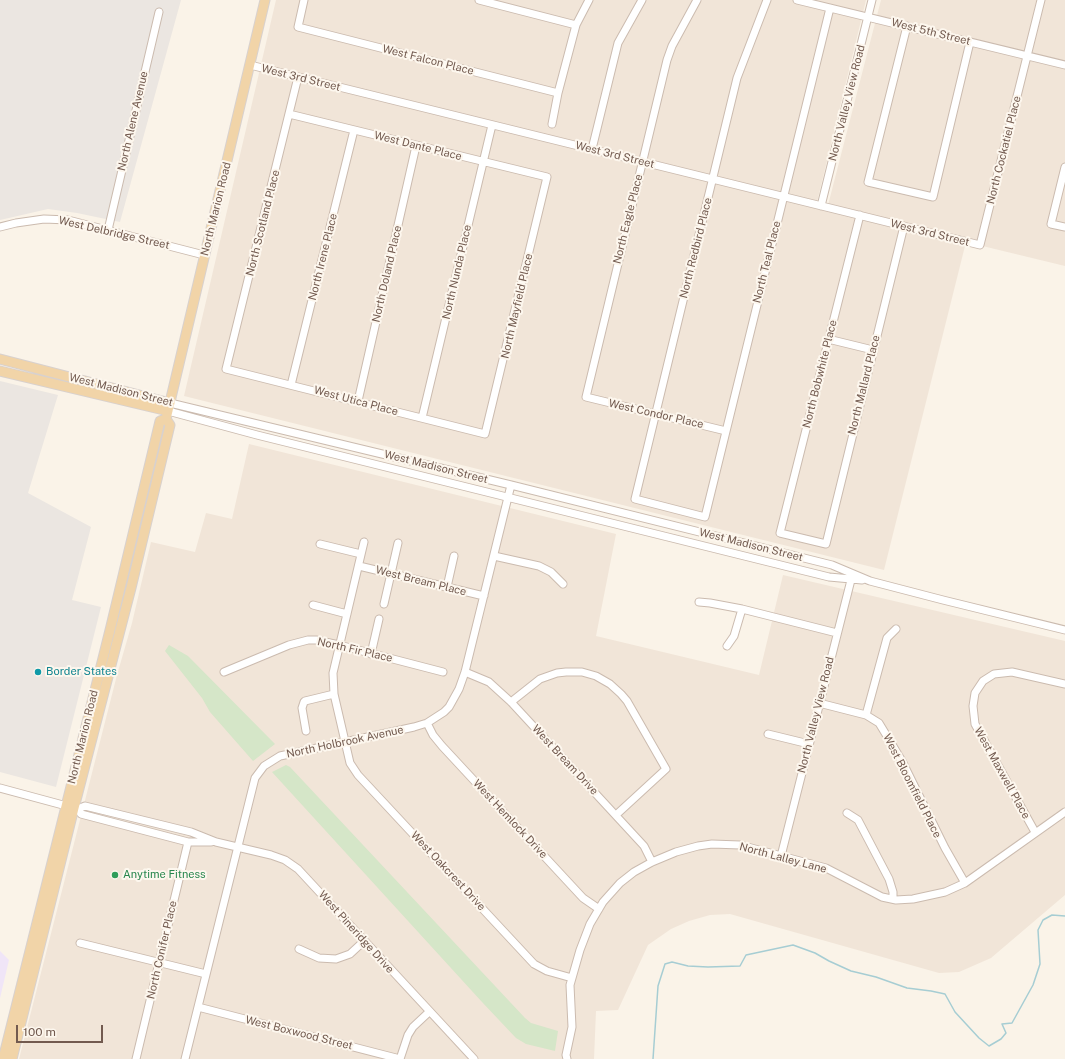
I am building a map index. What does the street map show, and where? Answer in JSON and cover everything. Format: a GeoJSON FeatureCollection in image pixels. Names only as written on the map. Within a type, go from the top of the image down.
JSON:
{"type":"FeatureCollection","features":[{"type":"Feature","properties":{"kind":"main road","name":"North Marion Road"},"geometry":{"type":"LineString","coordinates":[[3,1059],[73,808],[129,596],[170,425],[168,411],[265,0]]}},
{"type":"Feature","properties":{"kind":"main road","name":"West Madison Street"},"geometry":{"type":"LineString","coordinates":[[0,359],[168,411]]}},
{"type":"Feature","properties":{"kind":"main road","name":"West Madison Street"},"geometry":{"type":"LineString","coordinates":[[0,371],[168,411]]}},
{"type":"Feature","properties":{"kind":"main road","name":"North Marion Road"},"geometry":{"type":"LineString","coordinates":[[12,1059],[73,808]]}},
{"type":"Feature","properties":{"kind":"street","name":"West Falcon Place"},"geometry":{"type":"LineString","coordinates":[[304,0],[298,26],[558,93]]}},
{"type":"Feature","properties":{"kind":"street"},"geometry":{"type":"LineString","coordinates":[[480,0],[576,25]]}},
{"type":"Feature","properties":{"kind":"street"},"geometry":{"type":"LineString","coordinates":[[552,124],[558,93],[576,25],[589,0]]}},
{"type":"Feature","properties":{"kind":"street"},"geometry":{"type":"LineString","coordinates":[[592,149],[618,43],[642,0]]}},
{"type":"Feature","properties":{"kind":"street","name":"North Eagle Place"},"geometry":{"type":"LineString","coordinates":[[586,398],[667,60],[672,46],[697,0]]}},
{"type":"Feature","properties":{"kind":"street","name":"North Redbird Place"},"geometry":{"type":"LineString","coordinates":[[705,517],[635,499],[740,69],[767,0]]}},
{"type":"Feature","properties":{"kind":"street","name":"West 5th Street"},"geometry":{"type":"LineString","coordinates":[[797,0],[1065,65]]}},
{"type":"Feature","properties":{"kind":"street","name":"North Valley View Road"},"geometry":{"type":"LineString","coordinates":[[821,206],[872,0]]}},
{"type":"Feature","properties":{"kind":"street","name":"North Cockatiel Place"},"geometry":{"type":"LineString","coordinates":[[980,245],[1041,0]]}},
{"type":"Feature","properties":{"kind":"street","name":"North Teal Place"},"geometry":{"type":"LineString","coordinates":[[705,517],[830,8]]}},
{"type":"Feature","properties":{"kind":"street","name":"North Alene Avenue"},"geometry":{"type":"LineString","coordinates":[[108,230],[159,12]]}},
{"type":"Feature","properties":{"kind":"street"},"geometry":{"type":"LineString","coordinates":[[907,26],[868,182],[933,197],[970,42]]}},
{"type":"Feature","properties":{"kind":"street","name":"West 3rd Street"},"geometry":{"type":"LineString","coordinates":[[250,65],[980,245]]}},
{"type":"Feature","properties":{"kind":"street","name":"North Scotland Place"},"geometry":{"type":"LineString","coordinates":[[226,369],[298,77]]}},
{"type":"Feature","properties":{"kind":"street","name":"West Dante Place"},"geometry":{"type":"LineString","coordinates":[[289,114],[547,177]]}},
{"type":"Feature","properties":{"kind":"street","name":"North Nunda Place"},"geometry":{"type":"LineString","coordinates":[[422,418],[492,125]]}},
{"type":"Feature","properties":{"kind":"street","name":"North Irene Place"},"geometry":{"type":"LineString","coordinates":[[291,384],[354,130]]}},
{"type":"Feature","properties":{"kind":"street","name":"North Doland Place"},"geometry":{"type":"LineString","coordinates":[[358,402],[416,146]]}},
{"type":"Feature","properties":{"kind":"street"},"geometry":{"type":"LineString","coordinates":[[1065,167],[1051,224],[1065,227]]}},
{"type":"Feature","properties":{"kind":"street","name":"North Mayfield Place"},"geometry":{"type":"LineString","coordinates":[[485,434],[547,177]]}},
{"type":"Feature","properties":{"kind":"street","name":"North Bobwhite Place"},"geometry":{"type":"LineString","coordinates":[[826,544],[780,533],[860,215]]}},
{"type":"Feature","properties":{"kind":"street","name":"West Delbridge Street"},"geometry":{"type":"LineString","coordinates":[[0,227],[16,222],[44,219],[68,220],[204,255]]}},
{"type":"Feature","properties":{"kind":"street","name":"North Mallard Place"},"geometry":{"type":"LineString","coordinates":[[826,544],[904,226]]}},
{"type":"Feature","properties":{"kind":"street"},"geometry":{"type":"LineString","coordinates":[[828,339],[873,350]]}},
{"type":"Feature","properties":{"kind":"street","name":"West Utica Place"},"geometry":{"type":"LineString","coordinates":[[226,369],[291,384],[485,434]]}},
{"type":"Feature","properties":{"kind":"street","name":"West Condor Place"},"geometry":{"type":"LineString","coordinates":[[586,398],[726,431]]}},
{"type":"Feature","properties":{"kind":"street","name":"West Madison Street"},"geometry":{"type":"LineString","coordinates":[[168,411],[511,485],[832,565],[852,576],[1065,630]]}},
{"type":"Feature","properties":{"kind":"street","name":"West Madison Street"},"geometry":{"type":"LineString","coordinates":[[168,411],[257,435],[829,577],[852,576]]}},
{"type":"Feature","properties":{"kind":"street","name":"North Holbrook Avenue"},"geometry":{"type":"LineString","coordinates":[[185,1059],[253,782],[264,766],[280,756],[427,723],[444,712],[452,703],[465,672],[511,485]]}},
{"type":"Feature","properties":{"kind":"street","name":"West Oakcrest Drive"},"geometry":{"type":"LineString","coordinates":[[364,542],[339,645],[334,673],[334,694],[350,763],[358,775],[531,961],[539,968],[572,978]]}},
{"type":"Feature","properties":{"kind":"street"},"geometry":{"type":"LineString","coordinates":[[384,604],[398,543]]}},
{"type":"Feature","properties":{"kind":"street"},"geometry":{"type":"LineString","coordinates":[[320,544],[361,554]]}},
{"type":"Feature","properties":{"kind":"street"},"geometry":{"type":"LineString","coordinates":[[447,587],[454,556]]}},
{"type":"Feature","properties":{"kind":"street"},"geometry":{"type":"LineString","coordinates":[[494,556],[539,566],[551,572],[563,584]]}},
{"type":"Feature","properties":{"kind":"street","name":"West Bream Place"},"geometry":{"type":"LineString","coordinates":[[359,566],[484,596]]}},
{"type":"Feature","properties":{"kind":"street","name":"North Valley View Road"},"geometry":{"type":"LineString","coordinates":[[781,856],[852,576]]}},
{"type":"Feature","properties":{"kind":"street"},"geometry":{"type":"LineString","coordinates":[[699,602],[742,609],[837,633]]}},
{"type":"Feature","properties":{"kind":"street"},"geometry":{"type":"LineString","coordinates":[[313,605],[347,614]]}},
{"type":"Feature","properties":{"kind":"street"},"geometry":{"type":"LineString","coordinates":[[727,646],[734,636],[742,609]]}},
{"type":"Feature","properties":{"kind":"street"},"geometry":{"type":"LineString","coordinates":[[371,654],[379,619]]}},
{"type":"Feature","properties":{"kind":"street"},"geometry":{"type":"LineString","coordinates":[[866,715],[887,638],[896,629]]}},
{"type":"Feature","properties":{"kind":"street","name":"North Fir Place"},"geometry":{"type":"LineString","coordinates":[[224,672],[301,641],[316,640],[443,672]]}},
{"type":"Feature","properties":{"kind":"street","name":"West Bream Drive"},"geometry":{"type":"LineString","coordinates":[[465,672],[489,682],[511,702],[644,846],[652,862]]}},
{"type":"Feature","properties":{"kind":"street"},"geometry":{"type":"LineString","coordinates":[[511,702],[540,679],[557,673],[566,672],[582,672],[596,676],[607,681],[621,694],[627,701],[666,769],[616,815]]}},
{"type":"Feature","properties":{"kind":"street","name":"West Maxwell Place"},"geometry":{"type":"LineString","coordinates":[[1035,832],[975,724],[973,706],[976,693],[983,681],[994,674],[1012,672],[1065,684]]}},
{"type":"Feature","properties":{"kind":"street"},"geometry":{"type":"LineString","coordinates":[[306,731],[302,708],[304,702],[334,694]]}},
{"type":"Feature","properties":{"kind":"street","name":"West Bloomfield Place"},"geometry":{"type":"LineString","coordinates":[[819,703],[866,715],[879,723],[902,761],[945,848],[965,883]]}},
{"type":"Feature","properties":{"kind":"street","name":"West Hemlock Drive"},"geometry":{"type":"LineString","coordinates":[[427,723],[433,735],[442,746],[582,898],[599,910]]}},
{"type":"Feature","properties":{"kind":"street"},"geometry":{"type":"LineString","coordinates":[[768,734],[809,744]]}},
{"type":"Feature","properties":{"kind":"street"},"geometry":{"type":"LineString","coordinates":[[0,788],[73,808]]}},
{"type":"Feature","properties":{"kind":"street","name":"West Pineridge Drive"},"geometry":{"type":"LineString","coordinates":[[73,808],[85,806],[191,832],[216,842],[279,857],[298,869],[474,1059]]}},
{"type":"Feature","properties":{"kind":"street","name":"West Pineridge Drive"},"geometry":{"type":"LineString","coordinates":[[73,808],[81,814],[188,842],[216,842]]}},
{"type":"Feature","properties":{"kind":"street","name":"North Lalley Lane"},"geometry":{"type":"LineString","coordinates":[[567,1059],[566,1055],[572,1027],[570,991],[572,978],[580,950],[590,924],[603,902],[620,883],[634,872],[652,862],[676,852],[712,844],[740,845],[833,870],[874,894],[892,899],[904,900],[945,892],[965,883],[1065,812]]}},
{"type":"Feature","properties":{"kind":"street"},"geometry":{"type":"LineString","coordinates":[[847,814],[858,820],[886,872],[891,885],[892,899]]}},
{"type":"Feature","properties":{"kind":"street","name":"North Conifer Place"},"geometry":{"type":"LineString","coordinates":[[136,1059],[188,842]]}},
{"type":"Feature","properties":{"kind":"street"},"geometry":{"type":"LineString","coordinates":[[299,949],[319,958],[336,959],[350,954],[364,941]]}},
{"type":"Feature","properties":{"kind":"street"},"geometry":{"type":"LineString","coordinates":[[80,943],[206,974]]}},
{"type":"Feature","properties":{"kind":"street","name":"West Boxwood Street"},"geometry":{"type":"LineString","coordinates":[[198,1008],[400,1059]]}},
{"type":"Feature","properties":{"kind":"street"},"geometry":{"type":"LineString","coordinates":[[400,1059],[408,1035],[429,1012]]}},
{"type":"Feature","properties":{"kind":"shaded area"},"geometry":{"type":"Polygon","coordinates":[[[0,0],[181,0],[120,222],[77,213],[48,209],[0,220],[0,0]]]}},
{"type":"Feature","properties":{"kind":"shaded area"},"geometry":{"type":"Polygon","coordinates":[[[276,0],[866,0],[816,206],[827,209],[881,0],[1065,0],[1065,266],[966,242],[884,570],[184,396],[276,0]]]}},
{"type":"Feature","properties":{"kind":"shaded area"},"geometry":{"type":"Polygon","coordinates":[[[0,381],[58,395],[28,493],[91,527],[72,600],[101,607],[56,787],[0,772],[0,381]]]}},
{"type":"Feature","properties":{"kind":"shaded area"},"geometry":{"type":"Polygon","coordinates":[[[249,444],[616,534],[596,636],[759,675],[783,575],[1065,641],[1065,895],[991,958],[959,972],[939,973],[730,914],[710,915],[689,921],[671,929],[648,945],[618,1010],[596,1011],[594,1059],[19,1059],[117,675],[132,623],[151,542],[195,552],[206,513],[232,519],[249,444]]]}},
{"type":"Feature","properties":{"kind":"shaded area"},"geometry":{"type":"Polygon","coordinates":[[[0,951],[9,960],[0,998],[0,951]]]}},
{"type":"Feature","properties":{"kind":"green space"},"geometry":{"type":"Polygon","coordinates":[[[169,645],[188,656],[275,744],[253,761],[210,712],[202,698],[165,651],[169,645]]]}},
{"type":"Feature","properties":{"kind":"green space"},"geometry":{"type":"Polygon","coordinates":[[[286,765],[290,767],[525,1018],[531,1023],[558,1031],[555,1051],[526,1044],[516,1038],[482,1002],[272,772],[286,765]]]}},
{"type":"Feature","properties":{"kind":"waterway"},"geometry":{"type":"LineString","coordinates":[[653,1059],[658,986],[665,964],[672,962],[688,966],[740,966],[746,955],[793,945],[815,953],[851,971],[876,977],[907,988],[945,994],[955,1012],[979,1038],[989,1046],[1001,1039],[1006,1033],[1002,1024],[1012,1023],[1033,985],[1040,964],[1038,930],[1043,920],[1052,915],[1065,916]]}},
{"type":"Feature","properties":{"kind":"place","name":"Border States"},"geometry":{"type":"Point","coordinates":[38,672]}},
{"type":"Feature","properties":{"kind":"place","name":"Anytime Fitness"},"geometry":{"type":"Point","coordinates":[115,875]}}]}
